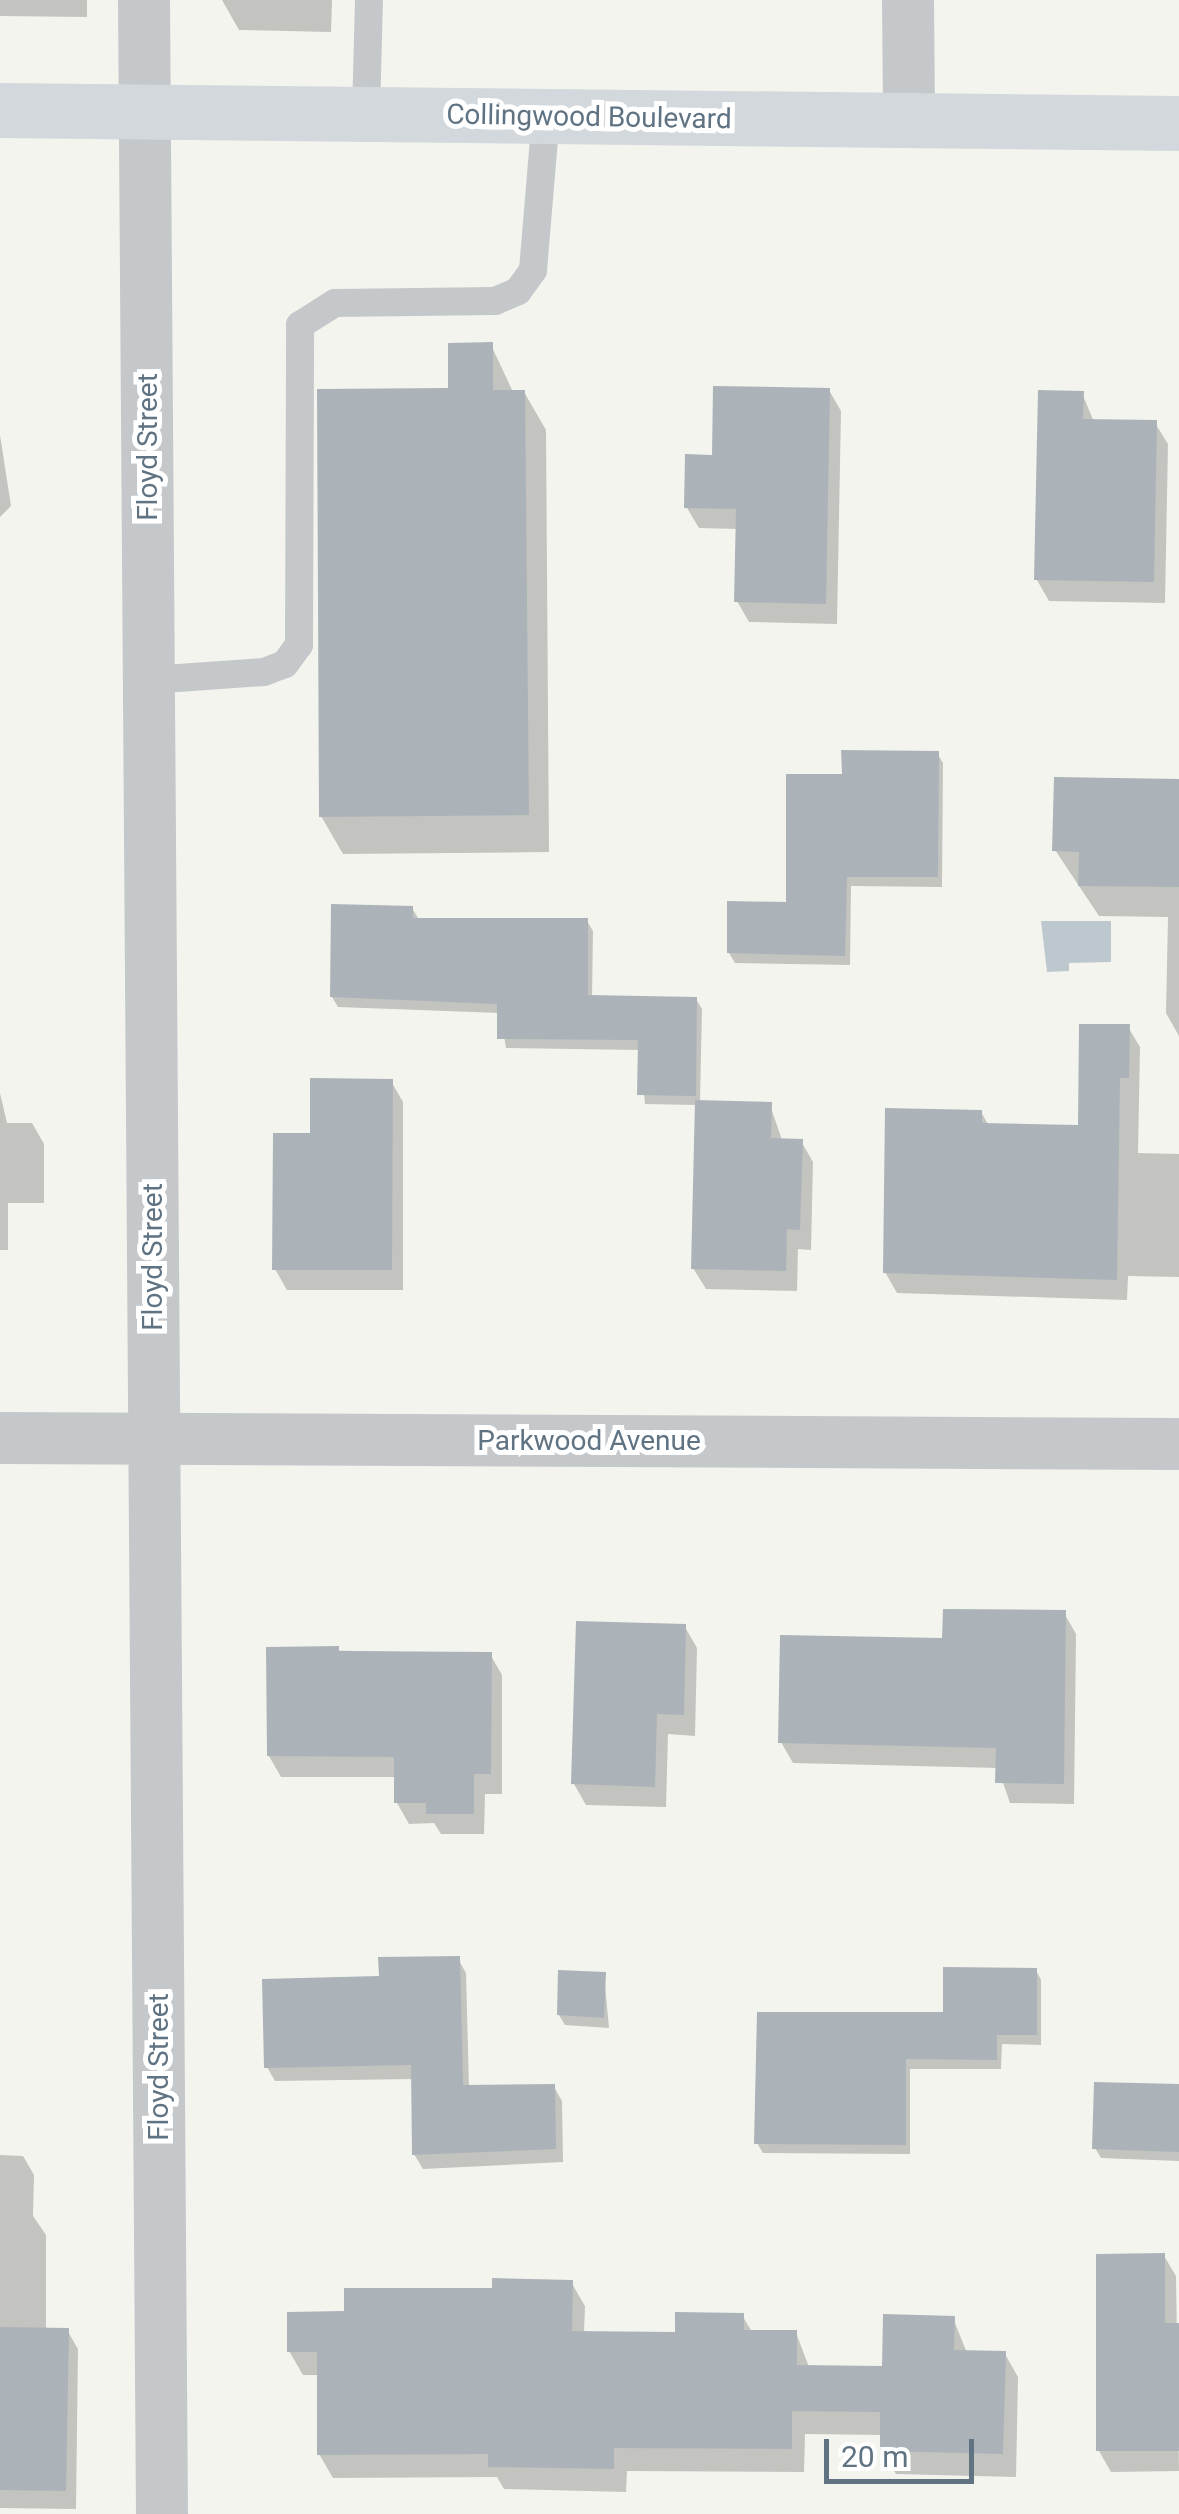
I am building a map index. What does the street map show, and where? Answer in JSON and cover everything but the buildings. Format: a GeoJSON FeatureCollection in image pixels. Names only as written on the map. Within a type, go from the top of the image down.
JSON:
{"type":"FeatureCollection","features":[{"type":"Feature","properties":{"kind":"main road","name":"Collingwood Boulevard"},"geometry":{"type":"LineString","coordinates":[[0,110],[1179,123]]}},
{"type":"Feature","properties":{"kind":"street","name":"Floyd Street"},"geometry":{"type":"LineString","coordinates":[[144,0],[162,2514]]}},
{"type":"Feature","properties":{"kind":"street"},"geometry":{"type":"LineString","coordinates":[[908,0],[908,120]]}},
{"type":"Feature","properties":{"kind":"street","name":"Parkwood Avenue"},"geometry":{"type":"LineString","coordinates":[[0,1438],[1179,1444]]}},
{"type":"Feature","properties":{"kind":"lane"},"geometry":{"type":"LineString","coordinates":[[366,114],[369,0]]}},
{"type":"Feature","properties":{"kind":"lane"},"geometry":{"type":"LineString","coordinates":[[150,680],[212,678],[286,664],[299,645],[302,621],[300,325],[335,303],[495,301],[518,291],[534,270],[546,116]]}},
{"type":"Feature","properties":{"kind":"shaded area"},"geometry":{"type":"Polygon","coordinates":[[[1041,921],[1111,921],[1111,962],[1069,963],[1069,971],[1047,972],[1041,921]]]}}]}
